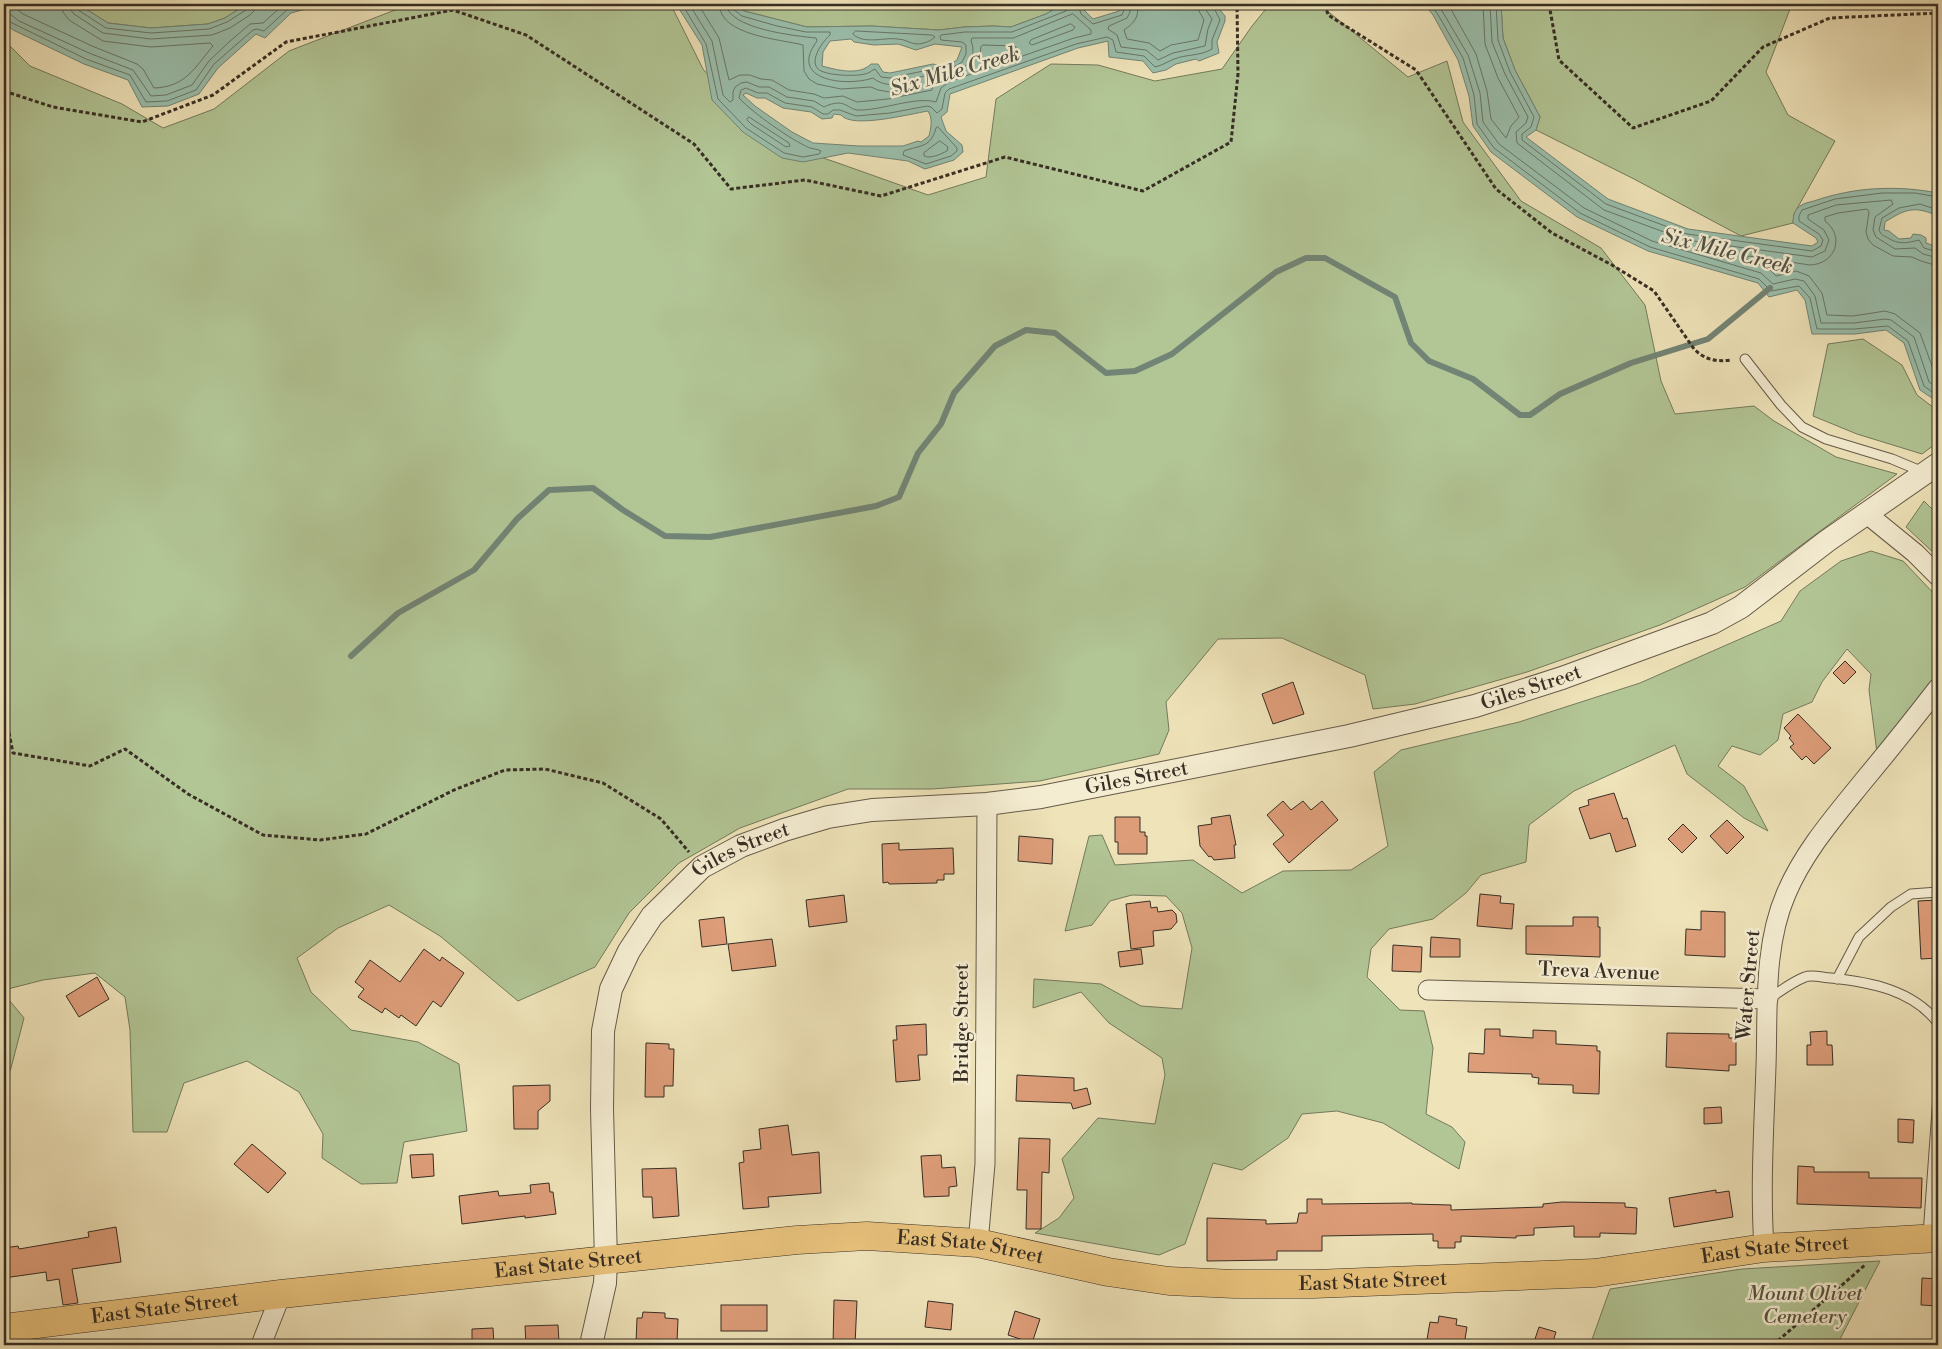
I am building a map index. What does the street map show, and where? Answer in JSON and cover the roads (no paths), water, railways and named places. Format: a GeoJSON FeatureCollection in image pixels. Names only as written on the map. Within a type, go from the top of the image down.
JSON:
{"type":"FeatureCollection","features":[{"type":"Feature","properties":{"kind":"highway","name":"East State Street"},"geometry":{"type":"LineString","coordinates":[[4,1328],[281,1294],[797,1240],[867,1236],[978,1243],[1108,1272],[1169,1281],[1234,1284],[1323,1284],[1596,1274],[1764,1248],[1933,1238]]}},
{"type":"Feature","properties":{"kind":"street","name":"Giles Street"},"geometry":{"type":"LineString","coordinates":[[592,1345],[605,1283],[602,1109],[603,1031],[612,989],[629,950],[652,916],[702,867],[742,846],[784,830],[828,817],[872,810],[987,804],[1041,797],[1349,736],[1476,706],[1712,623],[1741,607],[1827,541],[1932,469]]}},
{"type":"Feature","properties":{"kind":"street"},"geometry":{"type":"LineString","coordinates":[[1867,514],[1915,553],[1938,576]]}},
{"type":"Feature","properties":{"kind":"street","name":"Water Street"},"geometry":{"type":"LineString","coordinates":[[1764,1248],[1762,1194],[1768,1000],[1770,960],[1778,915],[1786,893],[1828,824],[1938,688]]}},
{"type":"Feature","properties":{"kind":"street","name":"Bridge Street"},"geometry":{"type":"LineString","coordinates":[[978,1243],[985,1164],[987,804]]}},
{"type":"Feature","properties":{"kind":"street","name":"Treva Avenue"},"geometry":{"type":"LineString","coordinates":[[1428,990],[1768,1000]]}},
{"type":"Feature","properties":{"kind":"street"},"geometry":{"type":"LineString","coordinates":[[261,1345],[281,1294]]}},
{"type":"Feature","properties":{"kind":"lane"},"geometry":{"type":"LineString","coordinates":[[1745,359],[1781,405],[1802,427],[1826,439],[1932,469]]}},
{"type":"Feature","properties":{"kind":"lane"},"geometry":{"type":"LineString","coordinates":[[1837,979],[1858,938],[1891,906],[1911,894],[1938,892]]}},
{"type":"Feature","properties":{"kind":"lane"},"geometry":{"type":"LineString","coordinates":[[1768,1000],[1806,976],[1859,981],[1904,994],[1933,1016],[1938,1023]]}},
{"type":"Feature","properties":{"kind":"lane"},"geometry":{"type":"LineString","coordinates":[[1933,1238],[1938,1096]]}},
{"type":"Feature","properties":{"kind":"water"},"geometry":{"type":"Polygon","coordinates":[[[4,4],[78,4],[108,23],[151,28],[208,24],[225,18],[247,4],[324,4],[291,13],[265,38],[256,34],[218,68],[199,94],[168,106],[142,107],[128,80],[84,64],[13,30],[4,23],[4,4]]]}},
{"type":"Feature","properties":{"kind":"water","name":"Six Mile Creek"},"geometry":{"type":"Polygon","coordinates":[[[676,4],[735,4],[744,11],[807,27],[871,26],[939,30],[964,27],[1011,27],[1046,14],[1056,8],[1082,4],[1085,11],[1093,19],[1119,11],[1117,4],[1215,4],[1225,16],[1217,42],[1219,53],[1199,61],[1196,59],[1176,64],[1166,70],[1153,73],[1143,61],[1109,57],[1108,41],[1078,48],[950,94],[947,112],[941,117],[946,131],[962,145],[963,152],[954,160],[925,169],[908,161],[848,153],[803,162],[782,158],[743,132],[712,100],[702,45],[676,4]],[[851,39],[830,41],[823,52],[822,66],[854,71],[866,68],[871,64],[878,64],[883,72],[890,73],[933,64],[946,67],[957,60],[962,47],[935,44],[916,50],[898,44],[874,45],[854,42],[851,39]],[[746,93],[743,95],[755,106],[792,132],[813,143],[903,146],[918,141],[921,142],[929,136],[931,120],[928,111],[869,121],[847,119],[841,115],[834,114],[832,118],[822,119],[811,112],[783,108],[765,98],[757,98],[746,93]]]}},
{"type":"Feature","properties":{"kind":"water","name":"Six Mile Creek"},"geometry":{"type":"Polygon","coordinates":[[[1424,4],[1501,4],[1503,38],[1515,70],[1540,117],[1536,130],[1526,137],[1608,199],[1688,229],[1812,246],[1818,242],[1816,238],[1793,223],[1795,212],[1803,204],[1829,196],[1860,190],[1891,188],[1938,193],[1938,216],[1917,210],[1905,211],[1885,222],[1884,230],[1889,231],[1899,239],[1911,238],[1913,234],[1921,235],[1926,238],[1926,243],[1938,247],[1938,402],[1920,390],[1904,343],[1886,330],[1855,334],[1812,334],[1805,300],[1797,290],[1769,297],[1758,283],[1648,251],[1577,217],[1491,152],[1473,126],[1469,96],[1458,60],[1433,15],[1424,4]]]}},
{"type":"Feature","properties":{"kind":"waterway"},"geometry":{"type":"LineString","coordinates":[[351,656],[398,613],[474,570],[517,519],[549,490],[593,488],[623,510],[665,536],[710,537],[876,506],[899,497],[918,453],[941,424],[954,393],[995,346],[1026,330],[1055,333],[1106,373],[1135,371],[1172,354],[1276,272],[1306,258],[1325,258],[1395,297],[1411,343],[1429,361],[1473,379],[1520,415],[1530,415],[1560,394],[1631,363],[1708,339],[1770,288]]}},
{"type":"Feature","properties":{"kind":"park label","name":"Mount Olivet Cemetery"},"geometry":{"type":"Point","coordinates":[1805,1306]}}]}
